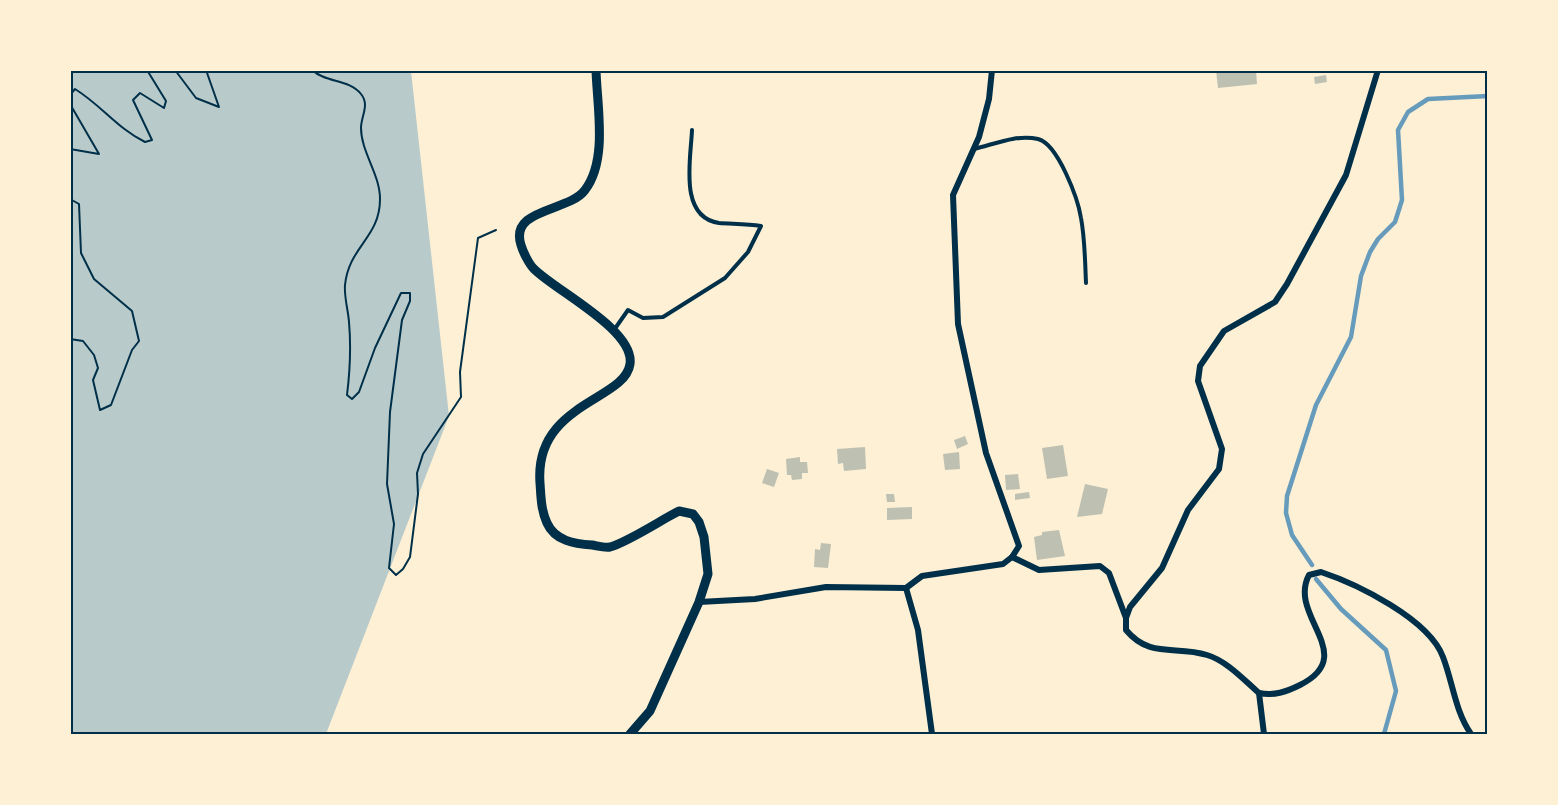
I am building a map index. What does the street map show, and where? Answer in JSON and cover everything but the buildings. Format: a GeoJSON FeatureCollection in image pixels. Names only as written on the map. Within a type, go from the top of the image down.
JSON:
{"type":"FeatureCollection","features":[{"type":"Feature","properties":{"kind":"main road"},"geometry":{"type":"LineString","coordinates":[[596,70],[598,153],[592,180],[576,200],[523,222],[519,230],[521,245],[532,268],[613,330],[630,351],[630,367],[616,386],[588,401],[558,424],[546,446],[539,472],[542,512],[550,529],[571,544],[610,547],[679,511],[693,514],[704,537],[708,574],[699,602],[650,711],[630,735]]}},
{"type":"Feature","properties":{"kind":"street"},"geometry":{"type":"LineString","coordinates":[[699,602],[755,599],[826,587],[906,588],[922,576],[1003,564],[1012,557],[1019,546],[986,453],[958,324],[953,195],[974,149],[989,99],[992,70]]}},
{"type":"Feature","properties":{"kind":"street"},"geometry":{"type":"LineString","coordinates":[[1126,618],[1130,608],[1162,568],[1188,510],[1219,469],[1222,449],[1198,381],[1200,366],[1224,331],[1275,302],[1287,284],[1346,175],[1378,70]]}},
{"type":"Feature","properties":{"kind":"street"},"geometry":{"type":"LineString","coordinates":[[1012,557],[1039,570],[1100,566],[1109,573],[1126,618],[1126,630],[1144,646],[1207,654],[1229,667],[1259,693],[1280,694],[1308,681],[1322,670],[1325,661],[1303,594],[1309,575],[1321,572],[1410,617],[1426,631],[1442,654],[1463,723],[1471,735]]}},
{"type":"Feature","properties":{"kind":"street"},"geometry":{"type":"LineString","coordinates":[[906,588],[918,630],[932,735]]}},
{"type":"Feature","properties":{"kind":"street"},"geometry":{"type":"LineString","coordinates":[[1259,693],[1264,735]]}},
{"type":"Feature","properties":{"kind":"lane"},"geometry":{"type":"LineString","coordinates":[[613,330],[628,310],[643,318],[663,317],[725,278],[748,252],[761,225],[717,223],[700,213],[689,193],[692,130]]}},
{"type":"Feature","properties":{"kind":"lane"},"geometry":{"type":"LineString","coordinates":[[974,149],[1019,138],[1041,139],[1053,150],[1070,183],[1081,218],[1086,283]]}},
{"type":"Feature","properties":{"kind":"path"},"geometry":{"type":"LineString","coordinates":[[70,94],[75,88],[97,102],[129,134],[145,142],[152,140],[133,100],[140,93],[164,108],[166,101],[147,70]]}},
{"type":"Feature","properties":{"kind":"path"},"geometry":{"type":"LineString","coordinates":[[175,70],[196,98],[219,107],[206,70]]}},
{"type":"Feature","properties":{"kind":"path"},"geometry":{"type":"LineString","coordinates":[[312,70],[320,77],[354,87],[363,95],[366,106],[361,128],[380,198],[376,228],[354,253],[346,282],[349,323],[347,395],[352,399],[358,392],[375,348],[392,317],[397,297],[401,293],[410,294],[410,301],[402,320],[392,395],[387,466],[394,524],[389,568],[396,575],[403,569],[410,557],[418,494],[417,473],[423,454],[461,397],[460,372],[466,344],[478,238],[496,230]]}},
{"type":"Feature","properties":{"kind":"path"},"geometry":{"type":"LineString","coordinates":[[70,104],[99,153],[70,149]]}},
{"type":"Feature","properties":{"kind":"path"},"geometry":{"type":"LineString","coordinates":[[70,199],[79,204],[81,253],[94,279],[132,311],[139,340],[132,350],[111,405],[100,410],[93,380],[98,368],[94,355],[83,341],[70,339]]}},
{"type":"Feature","properties":{"kind":"shaded area"},"geometry":{"type":"Polygon","coordinates":[[[70,71],[411,71],[449,416],[326,734],[71,734],[70,71]]]}},
{"type":"Feature","properties":{"kind":"waterway"},"geometry":{"type":"LineString","coordinates":[[1312,565],[1292,535],[1286,513],[1287,496],[1316,405],[1351,337],[1361,276],[1370,252],[1378,239],[1395,222],[1402,200],[1398,130],[1408,112],[1428,99],[1488,96]]}},
{"type":"Feature","properties":{"kind":"waterway"},"geometry":{"type":"LineString","coordinates":[[1316,579],[1341,609],[1386,650],[1396,691],[1384,734]]}}]}
